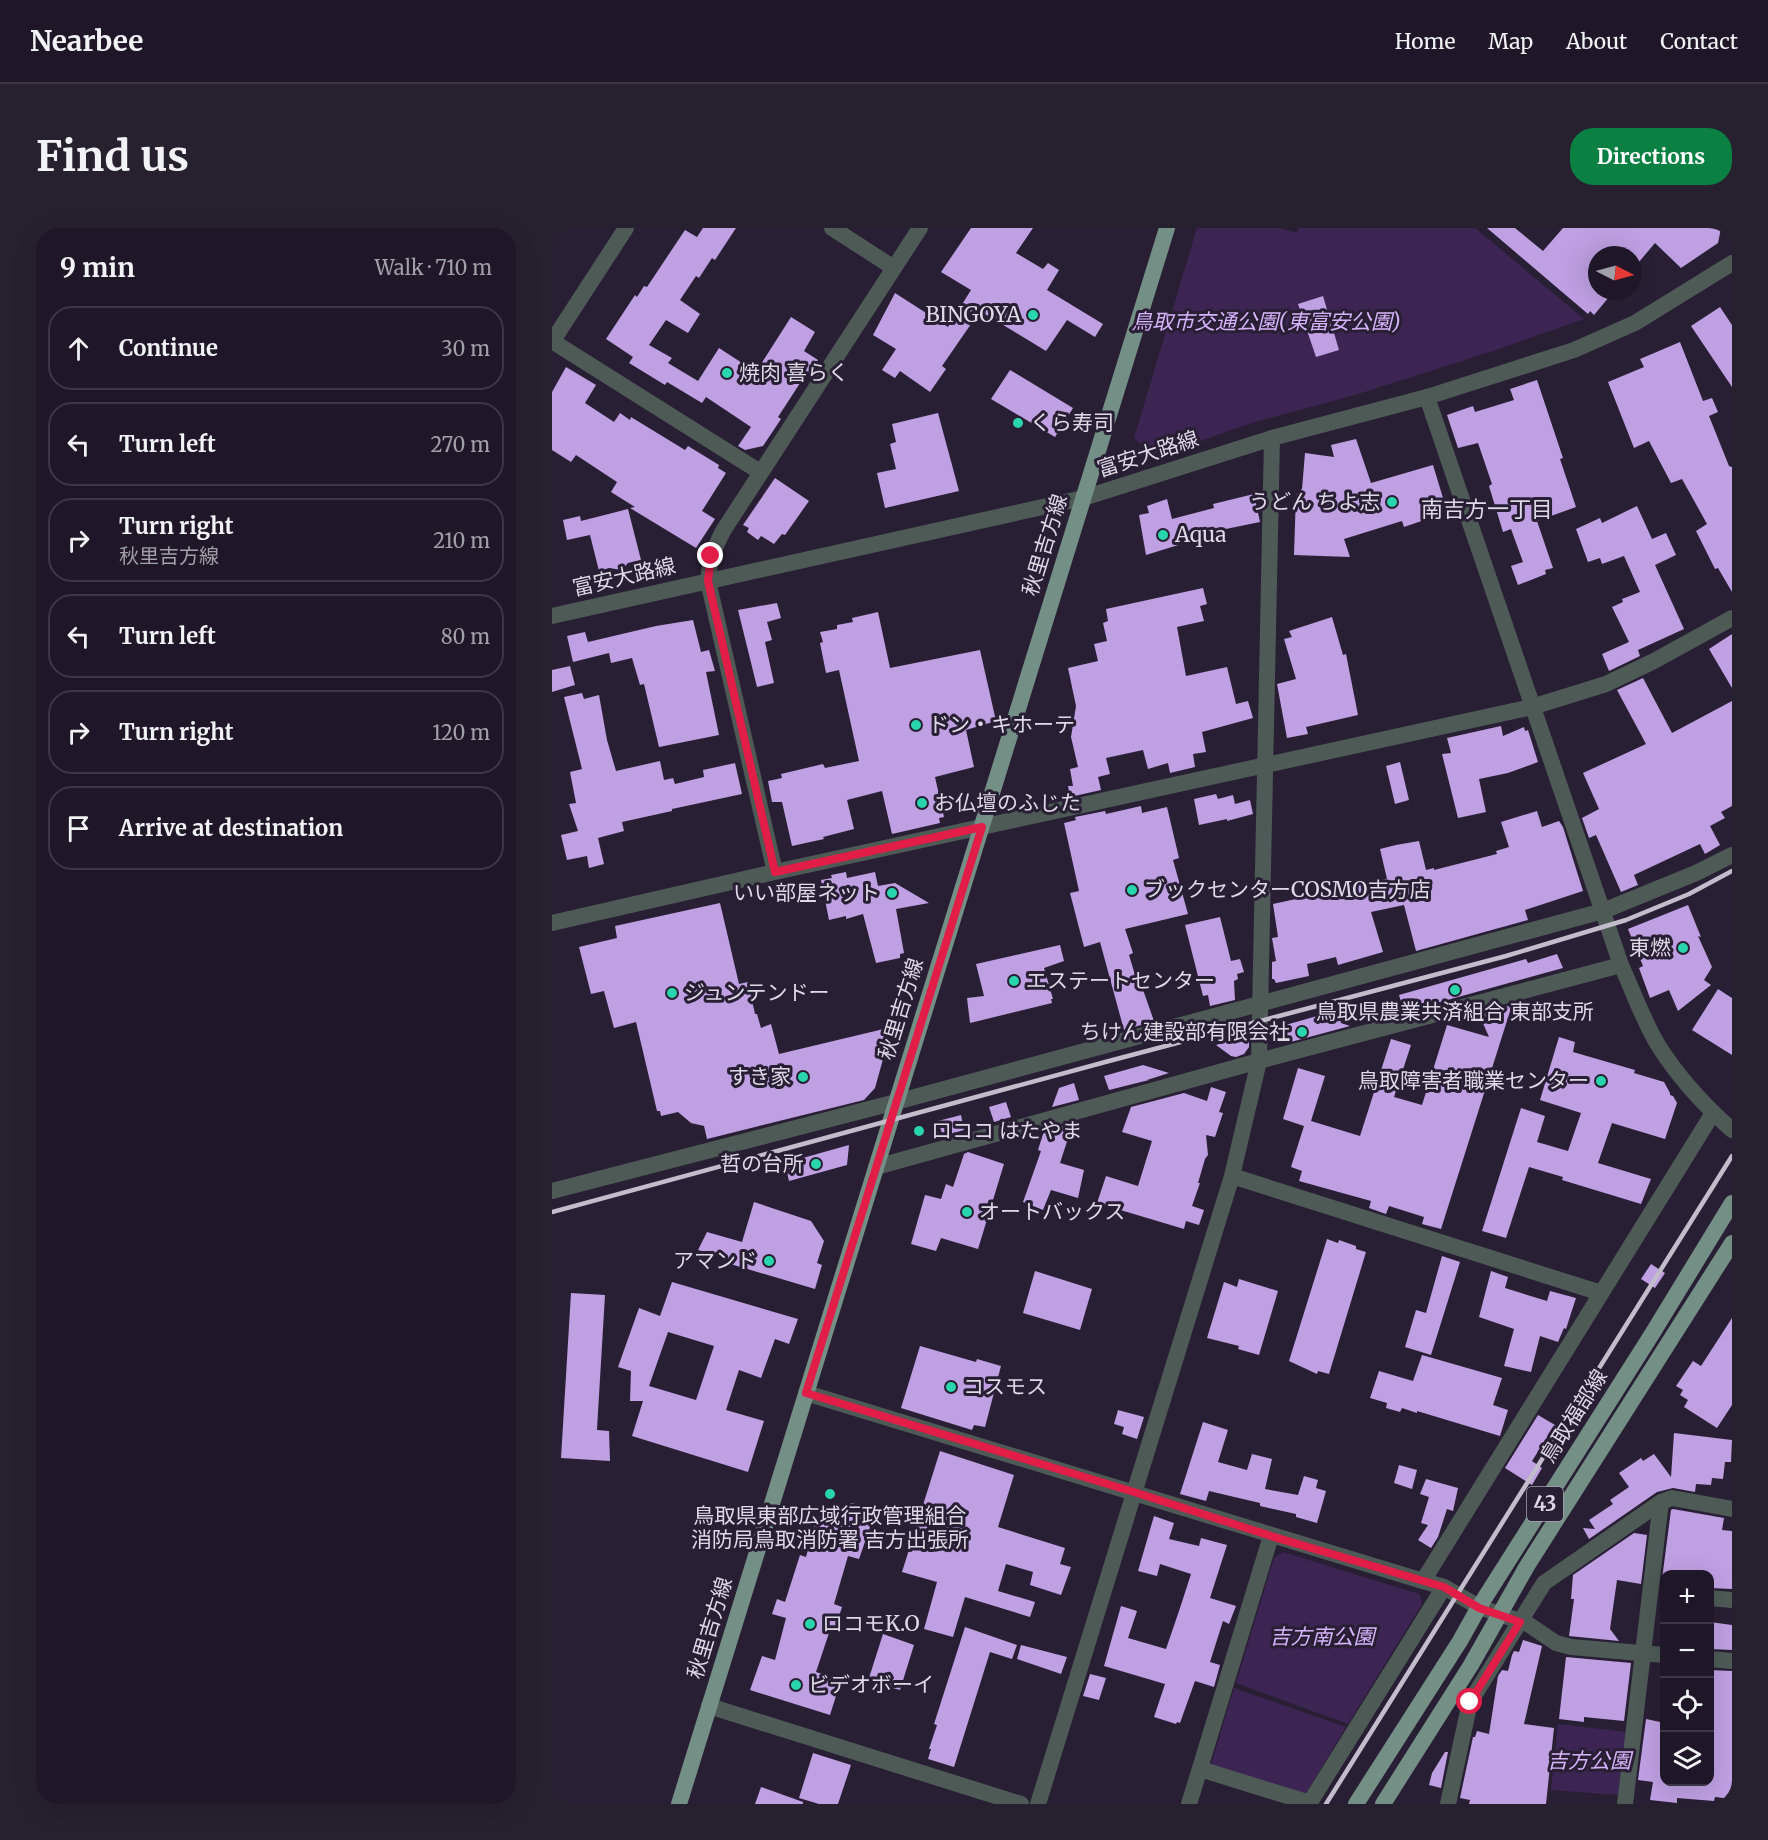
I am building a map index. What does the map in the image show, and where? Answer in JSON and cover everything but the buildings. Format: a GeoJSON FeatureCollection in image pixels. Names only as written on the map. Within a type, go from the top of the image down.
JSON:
{"type":"FeatureCollection","features":[{"type":"Feature","properties":{"kind":"main road","name":"秋里吉方線"},"geometry":{"type":"LineString","coordinates":[[679,1804],[1167,228]]}},
{"type":"Feature","properties":{"kind":"main road","name":"鳥取福部線"},"geometry":{"type":"LineString","coordinates":[[1356,1804],[1732,1203]]}},
{"type":"Feature","properties":{"kind":"main road","name":"鳥取福部線"},"geometry":{"type":"LineString","coordinates":[[1383,1804],[1471,1665],[1527,1566],[1732,1243]]}},
{"type":"Feature","properties":{"kind":"street"},"geometry":{"type":"LineString","coordinates":[[626,228],[552,341],[760,472]]}},
{"type":"Feature","properties":{"kind":"street"},"geometry":{"type":"LineString","coordinates":[[832,228],[894,268]]}},
{"type":"Feature","properties":{"kind":"street"},"geometry":{"type":"LineString","coordinates":[[775,872],[708,581],[711,556],[760,472],[920,228]]}},
{"type":"Feature","properties":{"kind":"street","name":"富安大路線"},"geometry":{"type":"LineString","coordinates":[[552,616],[1083,498],[1272,438],[1427,397],[1574,350],[1635,323],[1732,263]]}},
{"type":"Feature","properties":{"kind":"street"},"geometry":{"type":"LineString","coordinates":[[1427,397],[1621,964],[1658,1045],[1679,1074],[1713,1113],[1732,1130]]}},
{"type":"Feature","properties":{"kind":"street"},"geometry":{"type":"LineString","coordinates":[[1038,1804],[1232,1176],[1259,1061],[1272,438]]}},
{"type":"Feature","properties":{"kind":"street"},"geometry":{"type":"LineString","coordinates":[[552,923],[775,872],[1532,707],[1606,684],[1654,661],[1732,618]]}},
{"type":"Feature","properties":{"kind":"street"},"geometry":{"type":"LineString","coordinates":[[552,1191],[896,1102],[1603,911],[1696,873],[1732,855]]}},
{"type":"Feature","properties":{"kind":"street"},"geometry":{"type":"LineString","coordinates":[[876,1167],[1621,964]]}},
{"type":"Feature","properties":{"kind":"street"},"geometry":{"type":"LineString","coordinates":[[1423,1581],[1713,1113]]}},
{"type":"Feature","properties":{"kind":"street"},"geometry":{"type":"LineString","coordinates":[[1232,1176],[1601,1293]]}},
{"type":"Feature","properties":{"kind":"street"},"geometry":{"type":"LineString","coordinates":[[806,1393],[1444,1587],[1479,1608],[1528,1624],[1556,1643],[1571,1647],[1660,1655]]}},
{"type":"Feature","properties":{"kind":"street"},"geometry":{"type":"LineString","coordinates":[[1448,1804],[1470,1702],[1544,1583],[1661,1502],[1672,1498],[1732,1509]]}},
{"type":"Feature","properties":{"kind":"street"},"geometry":{"type":"LineString","coordinates":[[1625,1804],[1643,1653],[1657,1592],[1661,1502]]}},
{"type":"Feature","properties":{"kind":"street"},"geometry":{"type":"LineString","coordinates":[[1189,1804],[1271,1536]]}},
{"type":"Feature","properties":{"kind":"street"},"geometry":{"type":"LineString","coordinates":[[1200,1769],[1310,1804],[1444,1587]]}},
{"type":"Feature","properties":{"kind":"street"},"geometry":{"type":"LineString","coordinates":[[1714,1598],[1732,1600]]}},
{"type":"Feature","properties":{"kind":"street"},"geometry":{"type":"LineString","coordinates":[[1714,1659],[1732,1661]]}},
{"type":"Feature","properties":{"kind":"street"},"geometry":{"type":"LineString","coordinates":[[709,1706],[1021,1804]]}},
{"type":"Feature","properties":{"kind":"green space","name":"鳥取市交通公園(東富安公園)"},"geometry":{"type":"Polygon","coordinates":[[[1197,228],[1279,228],[1297,233],[1299,228],[1475,228],[1584,319],[1355,395],[1252,423],[1165,453],[1151,453],[1134,438],[1197,228]]]}},
{"type":"Feature","properties":{"kind":"green space","name":"吉方南公園"},"geometry":{"type":"Polygon","coordinates":[[[1283,1552],[1419,1594],[1422,1604],[1348,1724],[1236,1683],[1274,1558],[1283,1552]]]}},
{"type":"Feature","properties":{"kind":"green space"},"geometry":{"type":"Polygon","coordinates":[[[1234,1688],[1346,1727],[1305,1795],[1211,1765],[1234,1688]]]}},
{"type":"Feature","properties":{"kind":"green space","name":"吉方公園"},"geometry":{"type":"Polygon","coordinates":[[[1558,1724],[1627,1732],[1619,1795],[1551,1790],[1558,1724]]]}},
{"type":"Feature","properties":{"kind":"railway"},"geometry":{"type":"LineString","coordinates":[[552,1212],[1506,956],[1626,920],[1689,894],[1732,871]]}},
{"type":"Feature","properties":{"kind":"railway"},"geometry":{"type":"LineString","coordinates":[[1326,1804],[1732,1156]]}},
{"type":"Feature","properties":{"kind":"place","name":"BINGOYA"},"geometry":{"type":"Point","coordinates":[1033,315]}},
{"type":"Feature","properties":{"kind":"place","name":"焼肉 喜らく"},"geometry":{"type":"Point","coordinates":[727,373]}},
{"type":"Feature","properties":{"kind":"place","name":"くら寿司"},"geometry":{"type":"Point","coordinates":[1018,423]}},
{"type":"Feature","properties":{"kind":"place","name":"うどん ちよ志"},"geometry":{"type":"Point","coordinates":[1392,502]}},
{"type":"Feature","properties":{"kind":"place","name":"Aqua"},"geometry":{"type":"Point","coordinates":[1163,535]}},
{"type":"Feature","properties":{"kind":"place","name":"ドン・キホーテ"},"geometry":{"type":"Point","coordinates":[916,725]}},
{"type":"Feature","properties":{"kind":"place","name":"お仏壇のふじた"},"geometry":{"type":"Point","coordinates":[922,803]}},
{"type":"Feature","properties":{"kind":"place","name":"ブックセンターCOSMO吉方店"},"geometry":{"type":"Point","coordinates":[1132,890]}},
{"type":"Feature","properties":{"kind":"place","name":"いい部屋ネット"},"geometry":{"type":"Point","coordinates":[892,893]}},
{"type":"Feature","properties":{"kind":"place","name":"東燃"},"geometry":{"type":"Point","coordinates":[1683,948]}},
{"type":"Feature","properties":{"kind":"place","name":"エステートセンター"},"geometry":{"type":"Point","coordinates":[1014,981]}},
{"type":"Feature","properties":{"kind":"place","name":"鳥取県農業共済組合 東部支所"},"geometry":{"type":"Point","coordinates":[1455,990]}},
{"type":"Feature","properties":{"kind":"place","name":"ジュンテンドー"},"geometry":{"type":"Point","coordinates":[672,993]}},
{"type":"Feature","properties":{"kind":"place","name":"ちけん建設部有限会社"},"geometry":{"type":"Point","coordinates":[1302,1032]}},
{"type":"Feature","properties":{"kind":"place","name":"すき家"},"geometry":{"type":"Point","coordinates":[803,1077]}},
{"type":"Feature","properties":{"kind":"place","name":"鳥取障害者職業センター"},"geometry":{"type":"Point","coordinates":[1601,1081]}},
{"type":"Feature","properties":{"kind":"place","name":"ロココ はたやま"},"geometry":{"type":"Point","coordinates":[919,1131]}},
{"type":"Feature","properties":{"kind":"place","name":"哲の台所"},"geometry":{"type":"Point","coordinates":[816,1164]}},
{"type":"Feature","properties":{"kind":"place","name":"オートバックス"},"geometry":{"type":"Point","coordinates":[967,1212]}},
{"type":"Feature","properties":{"kind":"place","name":"アマンド"},"geometry":{"type":"Point","coordinates":[769,1261]}},
{"type":"Feature","properties":{"kind":"place","name":"コスモス"},"geometry":{"type":"Point","coordinates":[951,1387]}},
{"type":"Feature","properties":{"kind":"place","name":"鳥取県東部広域行政管理組合 消防局鳥取消防署 吉方出張所"},"geometry":{"type":"Point","coordinates":[830,1494]}},
{"type":"Feature","properties":{"kind":"place","name":"ロコモK.O"},"geometry":{"type":"Point","coordinates":[810,1624]}},
{"type":"Feature","properties":{"kind":"place","name":"ビデオボーイ"},"geometry":{"type":"Point","coordinates":[796,1685]}},
{"type":"Feature","properties":{"kind":"district","name":"南吉方一丁目"},"geometry":{"type":"Point","coordinates":[1487,509]}},
{"type":"Feature","properties":{"kind":"route"},"geometry":{"type":"LineString","coordinates":[[711,556],[708,581],[775,872],[982,827],[806,1393],[1444,1587],[1479,1608],[1520,1622],[1470,1702]]}}]}
